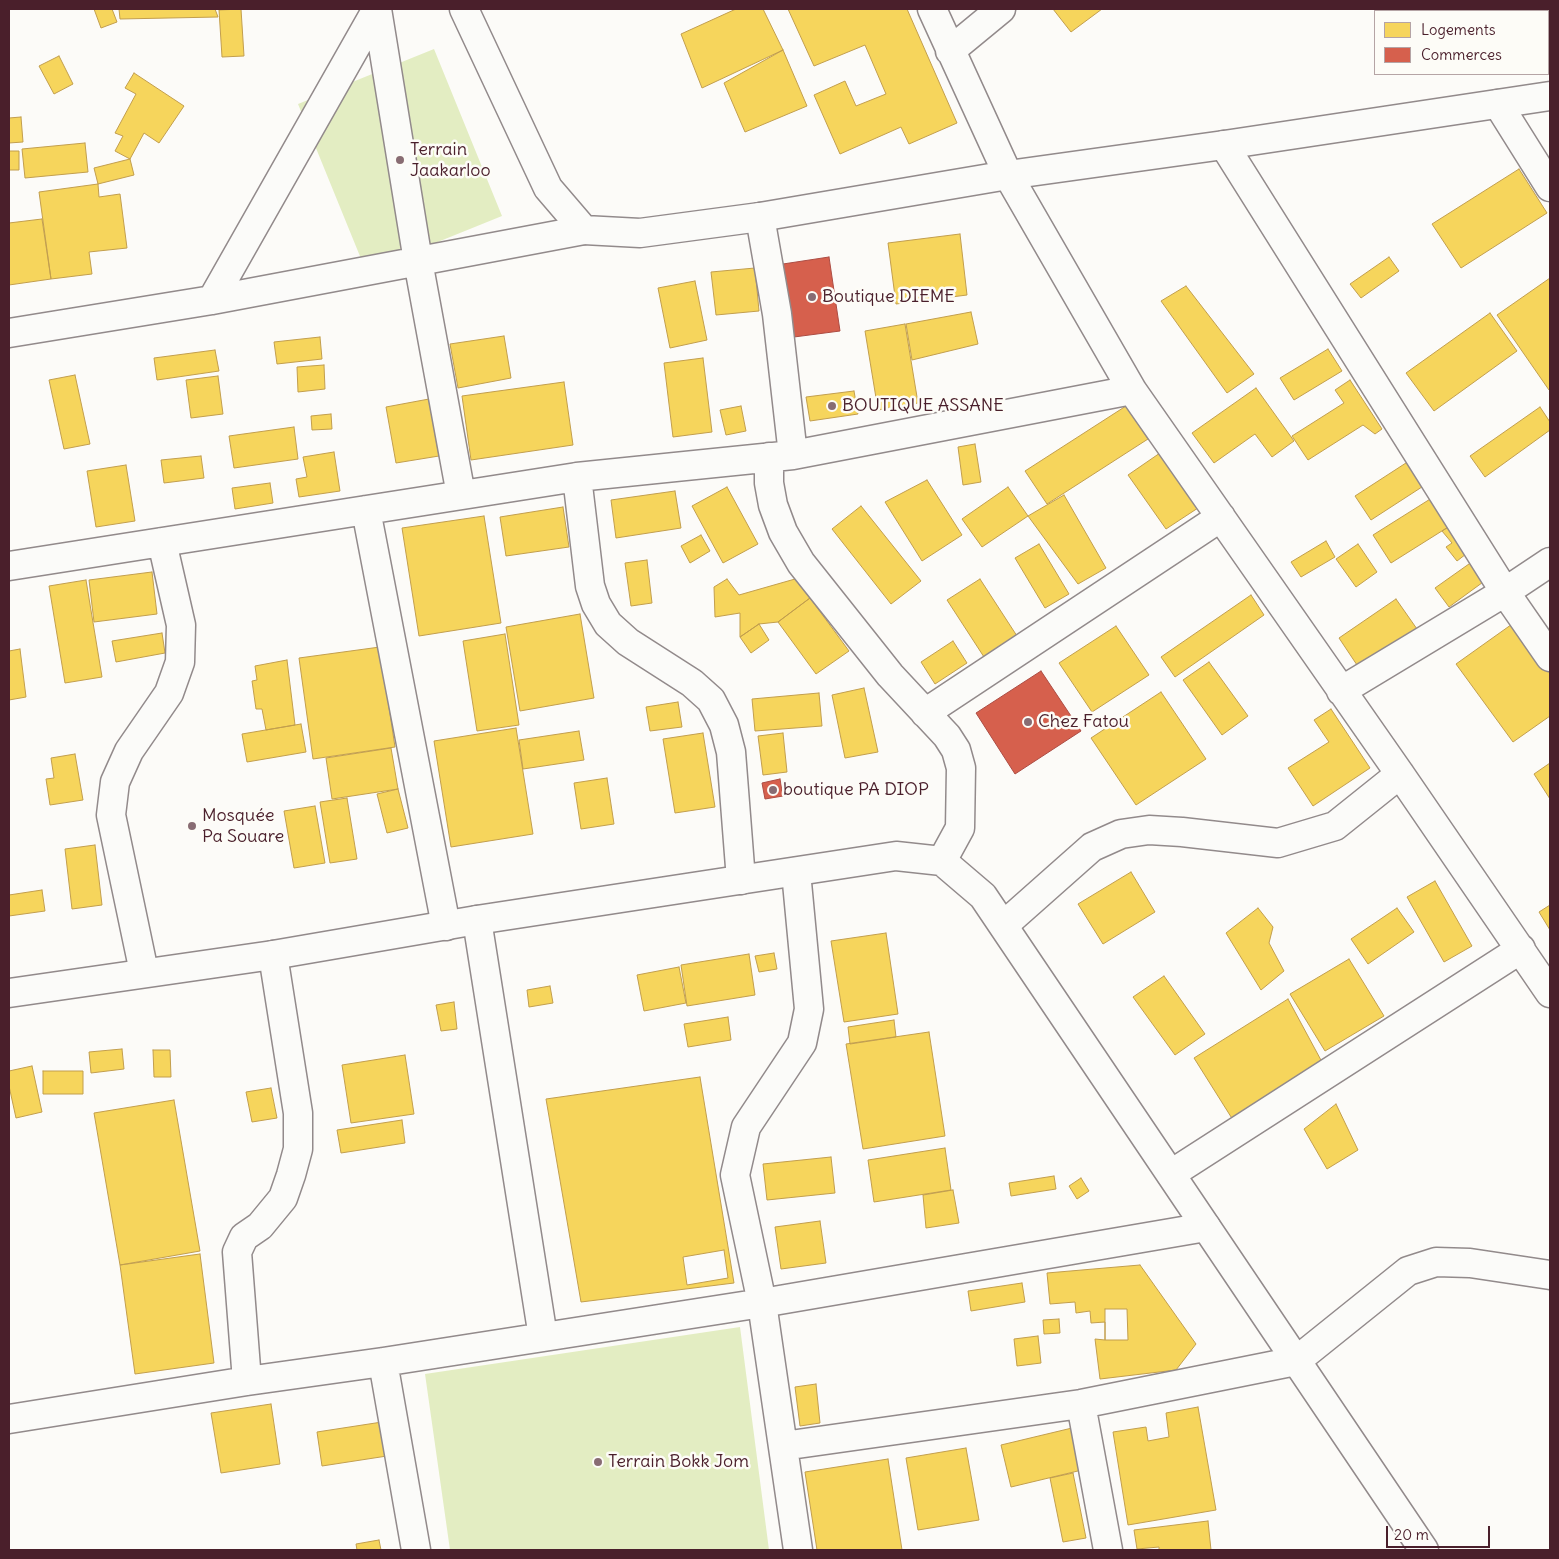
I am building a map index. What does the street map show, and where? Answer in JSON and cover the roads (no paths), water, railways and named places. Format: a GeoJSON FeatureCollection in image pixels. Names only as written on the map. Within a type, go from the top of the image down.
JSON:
{"type":"FeatureCollection","features":[{"type":"Feature","properties":{"kind":"street"},"geometry":{"type":"LineString","coordinates":[[377,9],[418,261],[461,496]]}},
{"type":"Feature","properties":{"kind":"street"},"geometry":{"type":"LineString","coordinates":[[212,300],[377,9]]}},
{"type":"Feature","properties":{"kind":"street"},"geometry":{"type":"LineString","coordinates":[[464,9],[548,188],[584,230]]}},
{"type":"Feature","properties":{"kind":"street"},"geometry":{"type":"LineString","coordinates":[[932,9],[1008,176],[1132,390],[1550,993]]}},
{"type":"Feature","properties":{"kind":"street"},"geometry":{"type":"LineString","coordinates":[[950,52],[1001,9]]}},
{"type":"Feature","properties":{"kind":"street"},"geometry":{"type":"LineString","coordinates":[[9,332],[212,300],[584,230],[640,233],[760,217],[1008,176],[1224,146],[1550,96]]}},
{"type":"Feature","properties":{"kind":"street"},"geometry":{"type":"LineString","coordinates":[[1498,104],[1550,187]]}},
{"type":"Feature","properties":{"kind":"street"},"geometry":{"type":"LineString","coordinates":[[1224,146],[1505,592],[1550,657]]}},
{"type":"Feature","properties":{"kind":"street"},"geometry":{"type":"LineString","coordinates":[[760,217],[777,314],[781,456],[769,483],[773,505],[783,532],[801,563],[890,675],[952,743],[956,750],[961,768],[960,828],[942,861]]}},
{"type":"Feature","properties":{"kind":"street"},"geometry":{"type":"LineString","coordinates":[[9,566],[577,477],[781,456],[1132,390]]}},
{"type":"Feature","properties":{"kind":"street"},"geometry":{"type":"LineString","coordinates":[[577,477],[590,586],[596,604],[608,624],[628,642],[692,683],[712,700],[724,725],[731,752],[741,880]]}},
{"type":"Feature","properties":{"kind":"street"},"geometry":{"type":"LineString","coordinates":[[366,510],[446,926]]}},
{"type":"Feature","properties":{"kind":"street"},"geometry":{"type":"LineString","coordinates":[[925,713],[1221,517]]}},
{"type":"Feature","properties":{"kind":"street"},"geometry":{"type":"LineString","coordinates":[[144,972],[111,816],[115,782],[129,752],[169,693],[180,662],[181,625],[162,542]]}},
{"type":"Feature","properties":{"kind":"street"},"geometry":{"type":"LineString","coordinates":[[1341,691],[1505,592],[1550,562]]}},
{"type":"Feature","properties":{"kind":"street"},"geometry":{"type":"LineString","coordinates":[[1004,925],[1092,847],[1121,834],[1149,830],[1278,843],[1335,826],[1400,774]]}},
{"type":"Feature","properties":{"kind":"street"},"geometry":{"type":"LineString","coordinates":[[9,993],[144,972],[273,955],[477,920],[896,856],[942,861],[984,896],[1424,1550]]}},
{"type":"Feature","properties":{"kind":"street"},"geometry":{"type":"LineString","coordinates":[[796,872],[809,1009],[802,1043],[746,1127],[735,1175],[762,1303],[798,1550]]}},
{"type":"Feature","properties":{"kind":"street"},"geometry":{"type":"LineString","coordinates":[[477,920],[543,1337]]}},
{"type":"Feature","properties":{"kind":"street"},"geometry":{"type":"LineString","coordinates":[[1171,1174],[1521,949]]}},
{"type":"Feature","properties":{"kind":"street"},"geometry":{"type":"LineString","coordinates":[[247,1381],[237,1252],[244,1237],[260,1226],[283,1198],[298,1149],[298,1113],[273,955]]}},
{"type":"Feature","properties":{"kind":"street"},"geometry":{"type":"LineString","coordinates":[[9,1419],[762,1303],[1206,1227]]}},
{"type":"Feature","properties":{"kind":"street"},"geometry":{"type":"LineString","coordinates":[[783,1446],[1081,1404],[1296,1361],[1408,1271],[1436,1262],[1470,1263],[1550,1275]]}},
{"type":"Feature","properties":{"kind":"street"},"geometry":{"type":"LineString","coordinates":[[383,1362],[416,1550]]}},
{"type":"Feature","properties":{"kind":"street"},"geometry":{"type":"LineString","coordinates":[[1081,1404],[1108,1550]]}},
{"type":"Feature","properties":{"kind":"place","name":"Terrain Jaakarloo"},"geometry":{"type":"Point","coordinates":[400,160]}},
{"type":"Feature","properties":{"kind":"place","name":"Boutique DIEME"},"geometry":{"type":"Point","coordinates":[812,297]}},
{"type":"Feature","properties":{"kind":"place","name":"BOUTIQUE ASSANE"},"geometry":{"type":"Point","coordinates":[832,406]}},
{"type":"Feature","properties":{"kind":"place","name":"Chez Fatou"},"geometry":{"type":"Point","coordinates":[1028,722]}},
{"type":"Feature","properties":{"kind":"place","name":"boutique PA DIOP"},"geometry":{"type":"Point","coordinates":[773,790]}},
{"type":"Feature","properties":{"kind":"place","name":"Mosquée Pa Souare"},"geometry":{"type":"Point","coordinates":[192,826]}},
{"type":"Feature","properties":{"kind":"place","name":"Terrain Bokk Jom"},"geometry":{"type":"Point","coordinates":[598,1462]}}]}
